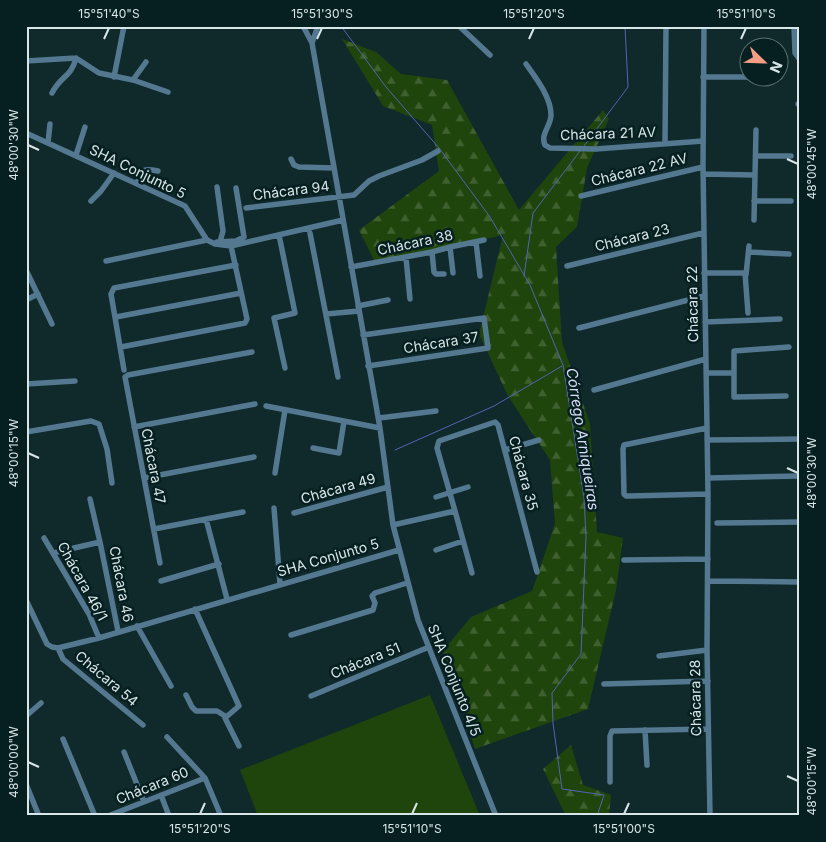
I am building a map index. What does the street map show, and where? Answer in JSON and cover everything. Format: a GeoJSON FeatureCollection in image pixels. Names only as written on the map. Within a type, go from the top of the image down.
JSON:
{"type":"FeatureCollection","features":[{"type":"Feature","properties":{"kind":"street"},"geometry":{"type":"LineString","coordinates":[[114,77],[124,26]]}},
{"type":"Feature","properties":{"kind":"street"},"geometry":{"type":"LineString","coordinates":[[303,26],[312,43]]}},
{"type":"Feature","properties":{"kind":"street"},"geometry":{"type":"LineString","coordinates":[[312,43],[318,26]]}},
{"type":"Feature","properties":{"kind":"street"},"geometry":{"type":"LineString","coordinates":[[460,26],[490,55]]}},
{"type":"Feature","properties":{"kind":"street"},"geometry":{"type":"LineString","coordinates":[[665,144],[666,26]]}},
{"type":"Feature","properties":{"kind":"street","name":"Chácara 22"},"geometry":{"type":"LineString","coordinates":[[704,26],[703,233],[708,580]]}},
{"type":"Feature","properties":{"kind":"street"},"geometry":{"type":"LineString","coordinates":[[794,26],[795,53],[800,60]]}},
{"type":"Feature","properties":{"kind":"street","name":"SHA Conjunto 5"},"geometry":{"type":"LineString","coordinates":[[58,648],[99,638],[400,550],[393,525],[380,428],[312,43]]}},
{"type":"Feature","properties":{"kind":"street"},"geometry":{"type":"LineString","coordinates":[[52,93],[59,81],[72,70],[76,58]]}},
{"type":"Feature","properties":{"kind":"street"},"geometry":{"type":"LineString","coordinates":[[26,61],[76,58],[99,74],[133,80],[168,92]]}},
{"type":"Feature","properties":{"kind":"street"},"geometry":{"type":"LineString","coordinates":[[133,80],[146,62]]}},
{"type":"Feature","properties":{"kind":"street","name":"Chácara 21 AV"},"geometry":{"type":"LineString","coordinates":[[526,64],[539,83],[549,104],[550,120],[543,138],[545,145],[550,148],[596,149],[703,141]]}},
{"type":"Feature","properties":{"kind":"street"},"geometry":{"type":"LineString","coordinates":[[703,77],[738,77]]}},
{"type":"Feature","properties":{"kind":"street"},"geometry":{"type":"LineString","coordinates":[[48,143],[50,124]]}},
{"type":"Feature","properties":{"kind":"street"},"geometry":{"type":"LineString","coordinates":[[76,155],[85,127]]}},
{"type":"Feature","properties":{"kind":"street"},"geometry":{"type":"LineString","coordinates":[[754,220],[756,130]]}},
{"type":"Feature","properties":{"kind":"street","name":"SHA Conjunto 5"},"geometry":{"type":"LineString","coordinates":[[26,133],[184,206],[207,240],[231,246],[343,220]]}},
{"type":"Feature","properties":{"kind":"street","name":"Chácara 94"},"geometry":{"type":"LineString","coordinates":[[246,208],[354,195],[369,181],[422,160],[438,151]]}},
{"type":"Feature","properties":{"kind":"street"},"geometry":{"type":"LineString","coordinates":[[756,156],[791,156]]}},
{"type":"Feature","properties":{"kind":"street"},"geometry":{"type":"LineString","coordinates":[[291,159],[294,165],[298,167],[334,168]]}},
{"type":"Feature","properties":{"kind":"street","name":"Chácara 22 AV"},"geometry":{"type":"LineString","coordinates":[[581,196],[703,167]]}},
{"type":"Feature","properties":{"kind":"street"},"geometry":{"type":"LineString","coordinates":[[137,183],[143,170],[158,171]]}},
{"type":"Feature","properties":{"kind":"street"},"geometry":{"type":"LineString","coordinates":[[91,201],[114,173]]}},
{"type":"Feature","properties":{"kind":"street"},"geometry":{"type":"LineString","coordinates":[[703,174],[755,175]]}},
{"type":"Feature","properties":{"kind":"street"},"geometry":{"type":"LineString","coordinates":[[217,187],[223,232],[218,243]]}},
{"type":"Feature","properties":{"kind":"street"},"geometry":{"type":"LineString","coordinates":[[218,243],[236,241],[244,237],[236,188]]}},
{"type":"Feature","properties":{"kind":"street"},"geometry":{"type":"LineString","coordinates":[[754,201],[790,200]]}},
{"type":"Feature","properties":{"kind":"street"},"geometry":{"type":"LineString","coordinates":[[310,233],[338,378]]}},
{"type":"Feature","properties":{"kind":"street","name":"Chácara 23"},"geometry":{"type":"LineString","coordinates":[[567,266],[703,233]]}},
{"type":"Feature","properties":{"kind":"street"},"geometry":{"type":"LineString","coordinates":[[279,236],[295,313],[274,318],[285,368]]}},
{"type":"Feature","properties":{"kind":"street"},"geometry":{"type":"LineString","coordinates":[[106,261],[207,240]]}},
{"type":"Feature","properties":{"kind":"street","name":"Chácara 38"},"geometry":{"type":"LineString","coordinates":[[351,267],[406,258],[484,240]]}},
{"type":"Feature","properties":{"kind":"street"},"geometry":{"type":"LineString","coordinates":[[476,242],[480,276]]}},
{"type":"Feature","properties":{"kind":"street"},"geometry":{"type":"LineString","coordinates":[[121,347],[244,323],[247,318],[231,246]]}},
{"type":"Feature","properties":{"kind":"street"},"geometry":{"type":"LineString","coordinates":[[450,247],[453,273]]}},
{"type":"Feature","properties":{"kind":"street"},"geometry":{"type":"LineString","coordinates":[[748,313],[746,275],[749,249],[789,254]]}},
{"type":"Feature","properties":{"kind":"street"},"geometry":{"type":"LineString","coordinates":[[432,252],[434,272],[436,274],[444,274]]}},
{"type":"Feature","properties":{"kind":"street"},"geometry":{"type":"LineString","coordinates":[[406,258],[410,300]]}},
{"type":"Feature","properties":{"kind":"street","name":"Chácara 47"},"geometry":{"type":"LineString","coordinates":[[160,563],[111,294],[114,288],[236,265]]}},
{"type":"Feature","properties":{"kind":"street"},"geometry":{"type":"LineString","coordinates":[[26,270],[52,324]]}},
{"type":"Feature","properties":{"kind":"street"},"geometry":{"type":"LineString","coordinates":[[704,273],[741,272],[746,275]]}},
{"type":"Feature","properties":{"kind":"street"},"geometry":{"type":"LineString","coordinates":[[116,317],[241,293]]}},
{"type":"Feature","properties":{"kind":"street"},"geometry":{"type":"LineString","coordinates":[[26,300],[38,294]]}},
{"type":"Feature","properties":{"kind":"street"},"geometry":{"type":"LineString","coordinates":[[579,328],[704,296]]}},
{"type":"Feature","properties":{"kind":"street"},"geometry":{"type":"LineString","coordinates":[[326,314],[388,300]]}},
{"type":"Feature","properties":{"kind":"street","name":"Chácara 37"},"geometry":{"type":"LineString","coordinates":[[363,335],[484,318],[488,348],[368,366]]}},
{"type":"Feature","properties":{"kind":"street"},"geometry":{"type":"LineString","coordinates":[[705,322],[780,319]]}},
{"type":"Feature","properties":{"kind":"street"},"geometry":{"type":"LineString","coordinates":[[786,396],[734,398],[734,351],[789,347]]}},
{"type":"Feature","properties":{"kind":"street"},"geometry":{"type":"LineString","coordinates":[[126,372],[252,352]]}},
{"type":"Feature","properties":{"kind":"street"},"geometry":{"type":"LineString","coordinates":[[594,390],[706,359]]}},
{"type":"Feature","properties":{"kind":"street"},"geometry":{"type":"LineString","coordinates":[[706,373],[734,373]]}},
{"type":"Feature","properties":{"kind":"street"},"geometry":{"type":"LineString","coordinates":[[26,384],[75,381]]}},
{"type":"Feature","properties":{"kind":"street"},"geometry":{"type":"LineString","coordinates":[[134,427],[255,404]]}},
{"type":"Feature","properties":{"kind":"street"},"geometry":{"type":"LineString","coordinates":[[266,406],[380,428]]}},
{"type":"Feature","properties":{"kind":"street"},"geometry":{"type":"LineString","coordinates":[[275,473],[286,410]]}},
{"type":"Feature","properties":{"kind":"street"},"geometry":{"type":"LineString","coordinates":[[378,418],[436,411]]}},
{"type":"Feature","properties":{"kind":"street"},"geometry":{"type":"LineString","coordinates":[[26,432],[91,421],[97,423],[101,426],[107,449],[112,483]]}},
{"type":"Feature","properties":{"kind":"street"},"geometry":{"type":"LineString","coordinates":[[313,448],[338,453],[344,421]]}},
{"type":"Feature","properties":{"kind":"street","name":"Chácara 35"},"geometry":{"type":"LineString","coordinates":[[472,573],[437,448],[439,441],[495,422],[498,425],[505,450],[537,572]]}},
{"type":"Feature","properties":{"kind":"street"},"geometry":{"type":"LineString","coordinates":[[707,428],[624,445],[623,449],[624,494],[626,496],[708,494]]}},
{"type":"Feature","properties":{"kind":"street"},"geometry":{"type":"LineString","coordinates":[[707,440],[800,439]]}},
{"type":"Feature","properties":{"kind":"street"},"geometry":{"type":"LineString","coordinates":[[505,450],[540,440]]}},
{"type":"Feature","properties":{"kind":"street"},"geometry":{"type":"LineString","coordinates":[[144,478],[254,457]]}},
{"type":"Feature","properties":{"kind":"street"},"geometry":{"type":"LineString","coordinates":[[708,478],[800,476]]}},
{"type":"Feature","properties":{"kind":"street","name":"Chácara 49"},"geometry":{"type":"LineString","coordinates":[[294,513],[388,487]]}},
{"type":"Feature","properties":{"kind":"street"},"geometry":{"type":"LineString","coordinates":[[436,497],[468,488]]}},
{"type":"Feature","properties":{"kind":"street","name":"Chácara 46"},"geometry":{"type":"LineString","coordinates":[[90,500],[118,632]]}},
{"type":"Feature","properties":{"kind":"street"},"geometry":{"type":"LineString","coordinates":[[274,508],[280,584]]}},
{"type":"Feature","properties":{"kind":"street"},"geometry":{"type":"LineString","coordinates":[[393,525],[455,511]]}},
{"type":"Feature","properties":{"kind":"street"},"geometry":{"type":"LineString","coordinates":[[154,529],[243,512]]}},
{"type":"Feature","properties":{"kind":"street"},"geometry":{"type":"LineString","coordinates":[[206,519],[228,599]]}},
{"type":"Feature","properties":{"kind":"street"},"geometry":{"type":"LineString","coordinates":[[718,523],[800,522]]}},
{"type":"Feature","properties":{"kind":"street","name":"Chácara 46/1"},"geometry":{"type":"LineString","coordinates":[[44,538],[89,614],[99,638]]}},
{"type":"Feature","properties":{"kind":"street"},"geometry":{"type":"LineString","coordinates":[[436,550],[464,541]]}},
{"type":"Feature","properties":{"kind":"street","name":"Chácara 46"},"geometry":{"type":"LineString","coordinates":[[57,552],[100,542]]}},
{"type":"Feature","properties":{"kind":"street","name":"SHA Conjunto 4/5"},"geometry":{"type":"LineString","coordinates":[[400,550],[415,613],[496,816]]}},
{"type":"Feature","properties":{"kind":"street"},"geometry":{"type":"LineString","coordinates":[[624,560],[708,559]]}},
{"type":"Feature","properties":{"kind":"street"},"geometry":{"type":"LineString","coordinates":[[161,581],[219,564]]}},
{"type":"Feature","properties":{"kind":"street"},"geometry":{"type":"LineString","coordinates":[[708,580],[800,582]]}},
{"type":"Feature","properties":{"kind":"street","name":"Chácara 28"},"geometry":{"type":"LineString","coordinates":[[708,580],[707,650],[710,816]]}},
{"type":"Feature","properties":{"kind":"street"},"geometry":{"type":"LineString","coordinates":[[290,635],[373,610],[375,607],[372,596],[408,584]]}},
{"type":"Feature","properties":{"kind":"street"},"geometry":{"type":"LineString","coordinates":[[26,600],[47,644],[58,648]]}},
{"type":"Feature","properties":{"kind":"street"},"geometry":{"type":"LineString","coordinates":[[195,609],[239,706],[235,711],[225,716]]}},
{"type":"Feature","properties":{"kind":"street"},"geometry":{"type":"LineString","coordinates":[[137,626],[171,686]]}},
{"type":"Feature","properties":{"kind":"street","name":"Chácara 51"},"geometry":{"type":"LineString","coordinates":[[311,696],[429,647]]}},
{"type":"Feature","properties":{"kind":"street","name":"Chácara 54"},"geometry":{"type":"LineString","coordinates":[[58,648],[63,658],[143,725]]}},
{"type":"Feature","properties":{"kind":"street"},"geometry":{"type":"LineString","coordinates":[[658,656],[707,650]]}},
{"type":"Feature","properties":{"kind":"street"},"geometry":{"type":"LineString","coordinates":[[604,684],[708,681]]}},
{"type":"Feature","properties":{"kind":"street"},"geometry":{"type":"LineString","coordinates":[[186,695],[196,711],[217,711],[225,716]]}},
{"type":"Feature","properties":{"kind":"street"},"geometry":{"type":"LineString","coordinates":[[26,716],[41,703]]}},
{"type":"Feature","properties":{"kind":"street"},"geometry":{"type":"LineString","coordinates":[[225,716],[225,721],[239,746]]}},
{"type":"Feature","properties":{"kind":"street"},"geometry":{"type":"LineString","coordinates":[[610,782],[611,732],[615,730],[708,729]]}},
{"type":"Feature","properties":{"kind":"street"},"geometry":{"type":"LineString","coordinates":[[645,730],[647,765]]}},
{"type":"Feature","properties":{"kind":"street"},"geometry":{"type":"LineString","coordinates":[[166,737],[205,778],[221,816]]}},
{"type":"Feature","properties":{"kind":"street"},"geometry":{"type":"LineString","coordinates":[[63,739],[94,816]]}},
{"type":"Feature","properties":{"kind":"street"},"geometry":{"type":"LineString","coordinates":[[124,752],[144,802]]}},
{"type":"Feature","properties":{"kind":"street","name":"Chácara 60"},"geometry":{"type":"LineString","coordinates":[[108,816],[122,813],[144,802],[205,778]]}},
{"type":"Feature","properties":{"kind":"street"},"geometry":{"type":"LineString","coordinates":[[26,784],[39,816]]}},
{"type":"Feature","properties":{"kind":"street"},"geometry":{"type":"LineString","coordinates":[[161,795],[169,816]]}},
{"type":"Feature","properties":{"kind":"green space"},"geometry":{"type":"Polygon","coordinates":[[[342,39],[376,52],[401,74],[447,80],[519,210],[603,110],[609,119],[587,168],[577,227],[556,247],[562,342],[590,424],[597,532],[623,538],[616,590],[588,709],[475,749],[443,651],[471,617],[532,591],[555,524],[550,460],[508,396],[479,334],[503,235],[376,264],[359,230],[439,171],[432,125],[383,106],[342,39]]]}},
{"type":"Feature","properties":{"kind":"green space"},"geometry":{"type":"Polygon","coordinates":[[[430,695],[480,816],[258,816],[240,770],[430,695]]]}},
{"type":"Feature","properties":{"kind":"green space"},"geometry":{"type":"Polygon","coordinates":[[[571,745],[583,785],[611,795],[609,816],[566,816],[543,769],[571,745]]]}},
{"type":"Feature","properties":{"kind":"waterway","name":"Córrego Arniqueiras"},"geometry":{"type":"LineString","coordinates":[[341,26],[386,87],[439,148],[490,217],[530,285],[563,365],[584,497],[586,537],[581,654],[552,693],[553,723],[562,789],[604,795],[597,816]]}},
{"type":"Feature","properties":{"kind":"waterway"},"geometry":{"type":"LineString","coordinates":[[584,146],[628,87],[625,26]]}},
{"type":"Feature","properties":{"kind":"waterway"},"geometry":{"type":"LineString","coordinates":[[524,276],[533,213],[580,151]]}},
{"type":"Feature","properties":{"kind":"waterway"},"geometry":{"type":"LineString","coordinates":[[395,450],[494,406],[562,366]]}}]}
